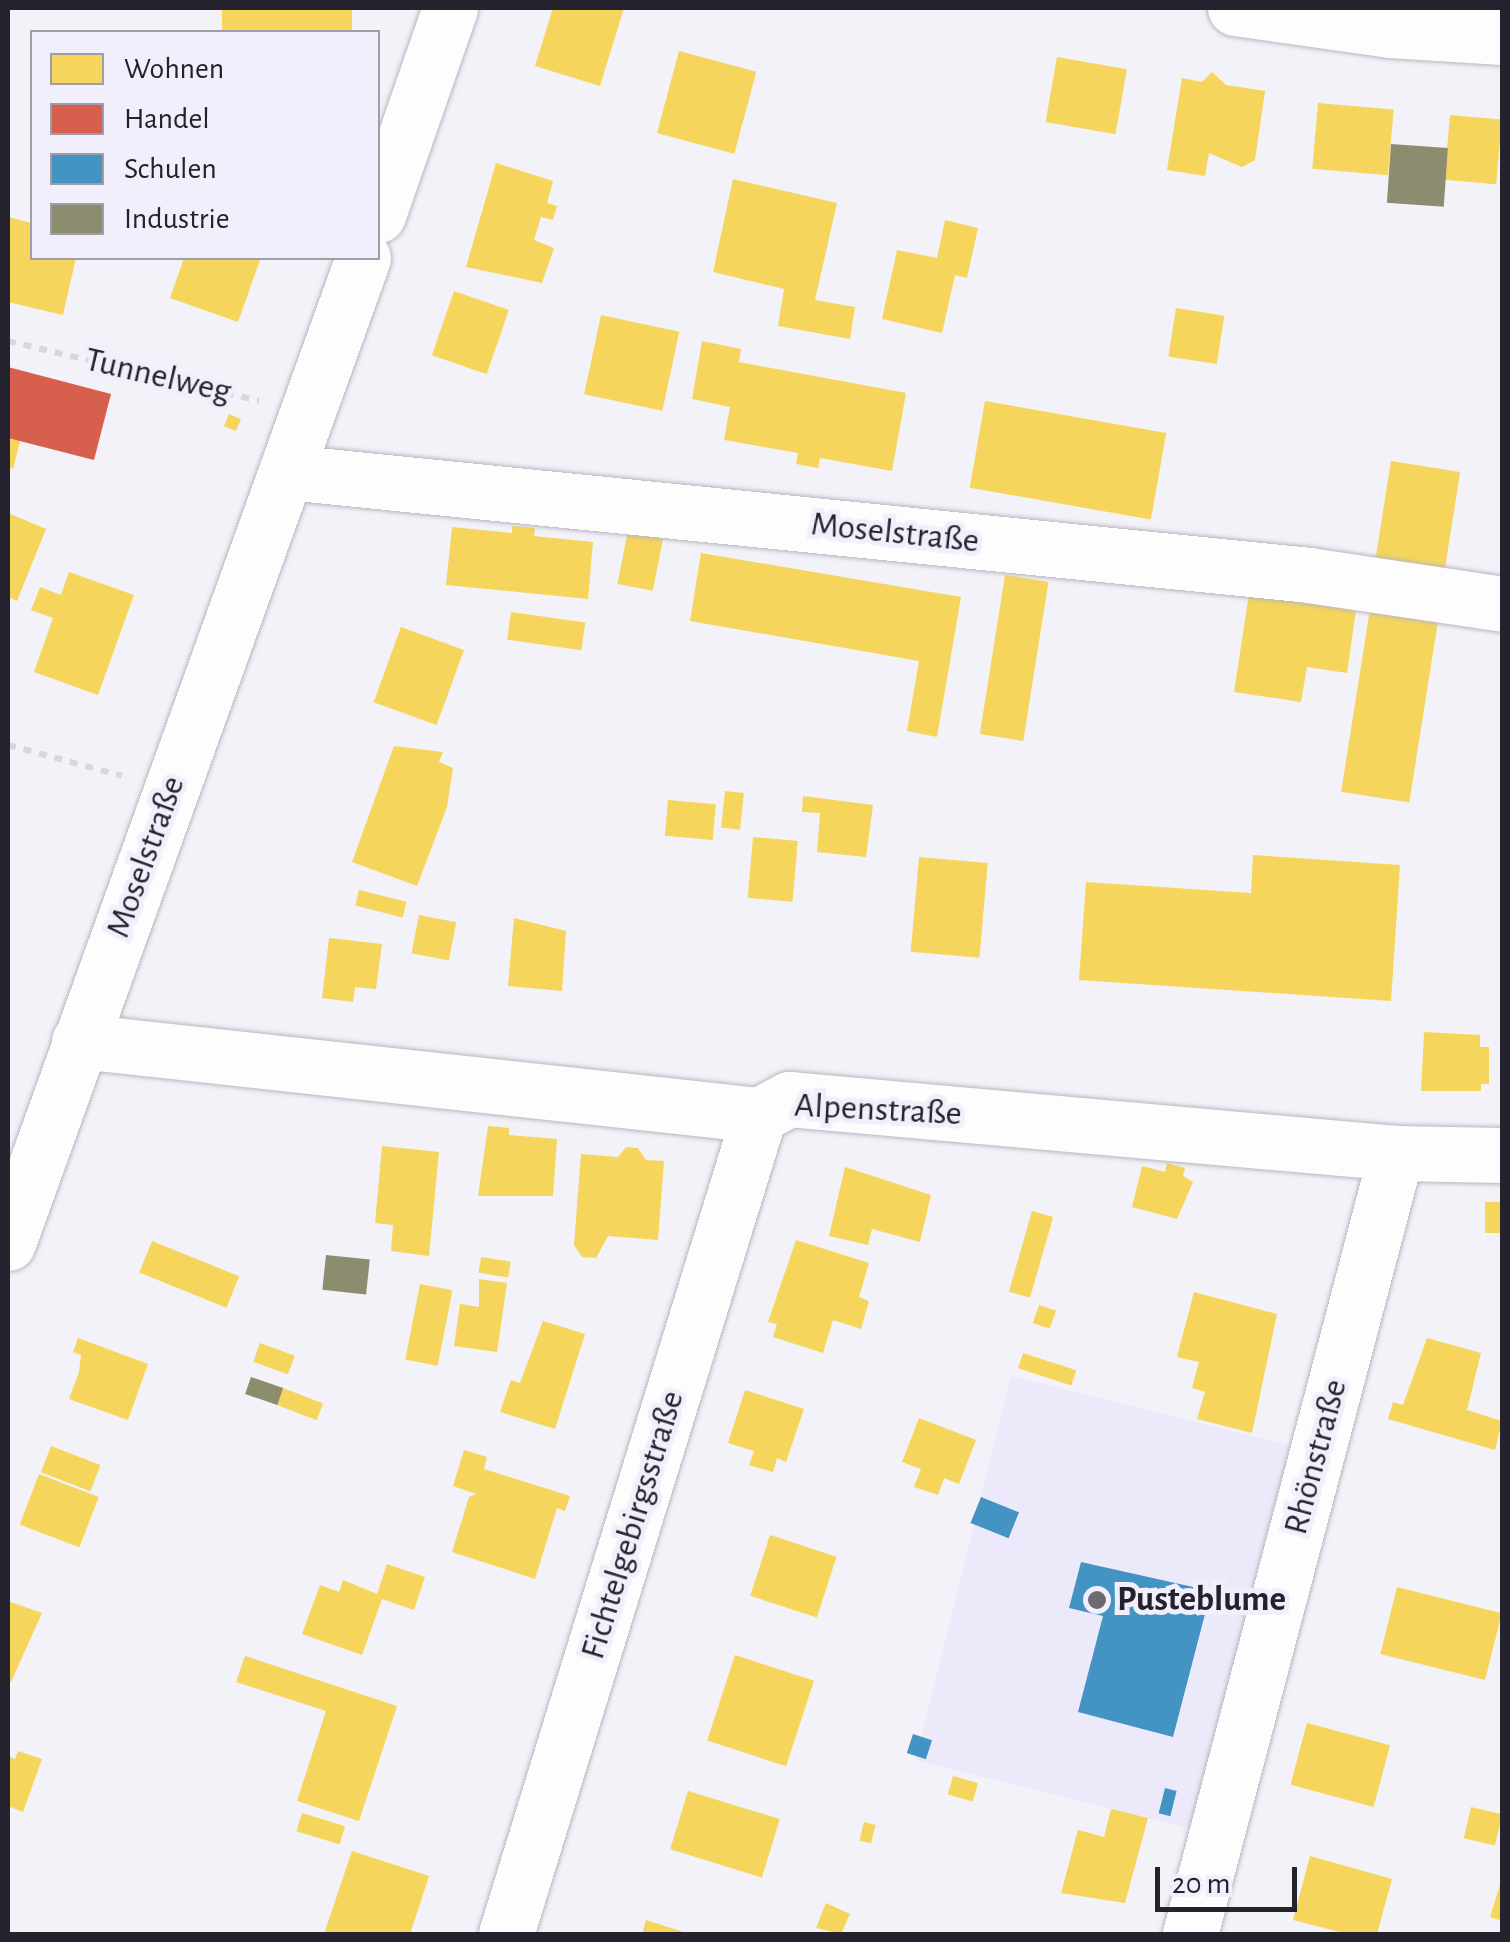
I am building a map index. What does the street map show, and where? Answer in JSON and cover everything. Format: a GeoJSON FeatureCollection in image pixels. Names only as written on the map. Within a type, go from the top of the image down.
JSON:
{"type":"FeatureCollection","features":[{"type":"Feature","properties":{"kind":"street"},"geometry":{"type":"LineString","coordinates":[[380,210],[450,8]]}},
{"type":"Feature","properties":{"kind":"street"},"geometry":{"type":"LineString","coordinates":[[1234,8],[1393,19],[1502,37]]}},
{"type":"Feature","properties":{"kind":"street","name":"Moselstraße"},"geometry":{"type":"LineString","coordinates":[[8,1243],[362,260]]}},
{"type":"Feature","properties":{"kind":"street","name":"Moselstraße"},"geometry":{"type":"LineString","coordinates":[[287,472],[1252,569],[1502,604]]}},
{"type":"Feature","properties":{"kind":"street","name":"Alpenstraße"},"geometry":{"type":"LineString","coordinates":[[79,1041],[759,1115],[790,1098],[1396,1154],[1502,1155]]}},
{"type":"Feature","properties":{"kind":"street","name":"Fichtelgebirgsstraße"},"geometry":{"type":"LineString","coordinates":[[506,1934],[759,1115]]}},
{"type":"Feature","properties":{"kind":"street","name":"Rhönstraße"},"geometry":{"type":"LineString","coordinates":[[1190,1934],[1396,1154]]}},
{"type":"Feature","properties":{"kind":"path","name":"Tunnelweg"},"geometry":{"type":"LineString","coordinates":[[8,341],[308,416]]}},
{"type":"Feature","properties":{"kind":"path"},"geometry":{"type":"LineString","coordinates":[[8,745],[171,790]]}},
{"type":"Feature","properties":{"kind":"shaded area","name":"Pusteblume"},"geometry":{"type":"Polygon","coordinates":[[[1011,1376],[1290,1446],[1195,1830],[915,1760],[1011,1376]]]}},
{"type":"Feature","properties":{"kind":"building: Wohnen"},"geometry":{"type":"Polygon","coordinates":[[[222,8],[352,8],[352,30],[222,30],[222,8]]]}},
{"type":"Feature","properties":{"kind":"building: Wohnen"},"geometry":{"type":"Polygon","coordinates":[[[553,8],[624,8],[600,86],[535,66],[553,8]]]}},
{"type":"Feature","properties":{"kind":"building: Wohnen"},"geometry":{"type":"Polygon","coordinates":[[[679,51],[756,72],[734,154],[657,133],[679,51]]]}},
{"type":"Feature","properties":{"kind":"building: Wohnen"},"geometry":{"type":"Polygon","coordinates":[[[1057,57],[1127,69],[1115,134],[1046,122],[1057,57]]]}},
{"type":"Feature","properties":{"kind":"building: Wohnen"},"geometry":{"type":"Polygon","coordinates":[[[1212,72],[1226,85],[1265,91],[1255,160],[1242,167],[1209,153],[1205,176],[1167,170],[1182,78],[1202,82],[1212,72]]]}},
{"type":"Feature","properties":{"kind":"building: Wohnen"},"geometry":{"type":"Polygon","coordinates":[[[1318,103],[1394,110],[1388,175],[1312,169],[1318,103]]]}},
{"type":"Feature","properties":{"kind":"building: Wohnen"},"geometry":{"type":"Polygon","coordinates":[[[1450,115],[1502,120],[1496,184],[1444,180],[1450,115]]]}},
{"type":"Feature","properties":{"kind":"building: Wohnen"},"geometry":{"type":"Polygon","coordinates":[[[496,163],[553,181],[547,203],[557,206],[553,220],[541,217],[534,240],[554,248],[542,283],[466,267],[496,163]]]}},
{"type":"Feature","properties":{"kind":"building: Wohnen"},"geometry":{"type":"Polygon","coordinates":[[[733,179],[837,203],[815,300],[855,307],[850,339],[778,326],[784,289],[713,272],[733,179]]]}},
{"type":"Feature","properties":{"kind":"building: Wohnen"},"geometry":{"type":"Polygon","coordinates":[[[8,217],[30,222],[30,260],[76,260],[63,315],[8,302],[8,217]]]}},
{"type":"Feature","properties":{"kind":"building: Wohnen"},"geometry":{"type":"Polygon","coordinates":[[[945,220],[978,228],[967,278],[955,275],[942,333],[882,319],[897,250],[937,258],[945,220]]]}},
{"type":"Feature","properties":{"kind":"building: Wohnen"},"geometry":{"type":"Polygon","coordinates":[[[183,260],[260,260],[238,322],[170,298],[183,260]]]}},
{"type":"Feature","properties":{"kind":"building: Wohnen"},"geometry":{"type":"Polygon","coordinates":[[[454,291],[509,310],[487,374],[432,355],[454,291]]]}},
{"type":"Feature","properties":{"kind":"building: Wohnen"},"geometry":{"type":"Polygon","coordinates":[[[1176,308],[1224,316],[1217,364],[1168,356],[1176,308]]]}},
{"type":"Feature","properties":{"kind":"building: Wohnen"},"geometry":{"type":"Polygon","coordinates":[[[601,315],[679,332],[662,411],[584,394],[601,315]]]}},
{"type":"Feature","properties":{"kind":"building: Wohnen"},"geometry":{"type":"Polygon","coordinates":[[[702,341],[741,349],[739,362],[906,393],[892,471],[820,458],[818,468],[796,464],[798,453],[724,440],[730,407],[692,399],[702,341]]]}},
{"type":"Feature","properties":{"kind":"building: Wohnen"},"geometry":{"type":"Polygon","coordinates":[[[985,401],[1166,433],[1151,520],[970,488],[985,401]]]}},
{"type":"Feature","properties":{"kind":"building: Wohnen"},"geometry":{"type":"Polygon","coordinates":[[[229,414],[241,419],[236,431],[224,426],[229,414]]]}},
{"type":"Feature","properties":{"kind":"building: Wohnen"},"geometry":{"type":"Polygon","coordinates":[[[8,438],[20,441],[13,469],[8,467],[8,438]]]}},
{"type":"Feature","properties":{"kind":"building: Wohnen"},"geometry":{"type":"Polygon","coordinates":[[[1391,461],[1460,472],[1444,574],[1375,563],[1391,461]]]}},
{"type":"Feature","properties":{"kind":"building: Wohnen"},"geometry":{"type":"Polygon","coordinates":[[[8,513],[46,529],[17,601],[8,597],[8,513]]]}},
{"type":"Feature","properties":{"kind":"building: Wohnen"},"geometry":{"type":"Polygon","coordinates":[[[512,526],[535,528],[534,536],[593,542],[588,599],[446,585],[452,527],[512,533],[512,526]]]}},
{"type":"Feature","properties":{"kind":"building: Wohnen"},"geometry":{"type":"Polygon","coordinates":[[[628,530],[663,537],[653,591],[618,584],[628,530]]]}},
{"type":"Feature","properties":{"kind":"building: Wohnen"},"geometry":{"type":"Polygon","coordinates":[[[701,553],[961,597],[937,737],[907,731],[919,661],[690,621],[701,553]]]}},
{"type":"Feature","properties":{"kind":"building: Wohnen"},"geometry":{"type":"Polygon","coordinates":[[[69,572],[134,595],[98,695],[34,672],[53,618],[31,610],[40,587],[61,595],[69,572]]]}},
{"type":"Feature","properties":{"kind":"building: Wohnen"},"geometry":{"type":"Polygon","coordinates":[[[1005,575],[1048,582],[1023,741],[980,734],[1005,575]]]}},
{"type":"Feature","properties":{"kind":"building: Wohnen"},"geometry":{"type":"Polygon","coordinates":[[[1250,587],[1357,603],[1347,673],[1307,667],[1301,702],[1234,692],[1250,587]]]}},
{"type":"Feature","properties":{"kind":"building: Wohnen"},"geometry":{"type":"Polygon","coordinates":[[[1371,603],[1439,614],[1409,802],[1341,792],[1371,603]]]}},
{"type":"Feature","properties":{"kind":"building: Wohnen"},"geometry":{"type":"Polygon","coordinates":[[[511,612],[585,622],[581,650],[507,640],[511,612]]]}},
{"type":"Feature","properties":{"kind":"building: Wohnen"},"geometry":{"type":"Polygon","coordinates":[[[401,627],[464,650],[437,725],[374,702],[401,627]]]}},
{"type":"Feature","properties":{"kind":"building: Wohnen"},"geometry":{"type":"Polygon","coordinates":[[[394,746],[443,752],[439,762],[453,768],[447,807],[417,886],[352,862],[394,746]]]}},
{"type":"Feature","properties":{"kind":"building: Wohnen"},"geometry":{"type":"Polygon","coordinates":[[[725,791],[744,793],[740,830],[721,828],[725,791]]]}},
{"type":"Feature","properties":{"kind":"building: Wohnen"},"geometry":{"type":"Polygon","coordinates":[[[803,796],[873,805],[866,857],[817,852],[820,813],[802,812],[803,796]]]}},
{"type":"Feature","properties":{"kind":"building: Wohnen"},"geometry":{"type":"Polygon","coordinates":[[[668,800],[716,804],[713,840],[665,836],[668,800]]]}},
{"type":"Feature","properties":{"kind":"building: Wohnen"},"geometry":{"type":"Polygon","coordinates":[[[753,837],[798,841],[793,902],[748,898],[753,837]]]}},
{"type":"Feature","properties":{"kind":"building: Wohnen"},"geometry":{"type":"Polygon","coordinates":[[[1253,855],[1400,865],[1391,1001],[1079,980],[1086,882],[1251,893],[1253,855]]]}},
{"type":"Feature","properties":{"kind":"building: Wohnen"},"geometry":{"type":"Polygon","coordinates":[[[919,857],[988,863],[979,958],[911,952],[919,857]]]}},
{"type":"Feature","properties":{"kind":"building: Wohnen"},"geometry":{"type":"Polygon","coordinates":[[[359,890],[407,902],[403,917],[355,906],[359,890]]]}},
{"type":"Feature","properties":{"kind":"building: Wohnen"},"geometry":{"type":"Polygon","coordinates":[[[419,915],[456,922],[449,961],[412,953],[419,915]]]}},
{"type":"Feature","properties":{"kind":"building: Wohnen"},"geometry":{"type":"Polygon","coordinates":[[[514,918],[566,931],[562,991],[508,986],[514,918]]]}},
{"type":"Feature","properties":{"kind":"building: Wohnen"},"geometry":{"type":"Polygon","coordinates":[[[329,938],[382,944],[376,989],[355,987],[353,1002],[322,998],[329,938]]]}},
{"type":"Feature","properties":{"kind":"building: Wohnen"},"geometry":{"type":"Polygon","coordinates":[[[1424,1032],[1480,1035],[1480,1047],[1489,1047],[1489,1084],[1481,1084],[1481,1091],[1421,1091],[1424,1032]]]}},
{"type":"Feature","properties":{"kind":"building: Wohnen"},"geometry":{"type":"Polygon","coordinates":[[[488,1126],[509,1128],[509,1135],[557,1139],[553,1196],[478,1196],[488,1126]]]}},
{"type":"Feature","properties":{"kind":"building: Wohnen"},"geometry":{"type":"Polygon","coordinates":[[[382,1146],[439,1152],[429,1256],[391,1251],[393,1225],[375,1223],[382,1146]]]}},
{"type":"Feature","properties":{"kind":"building: Wohnen"},"geometry":{"type":"Polygon","coordinates":[[[626,1147],[638,1148],[646,1160],[664,1161],[658,1240],[608,1236],[596,1258],[582,1257],[574,1245],[581,1154],[618,1157],[626,1147]]]}},
{"type":"Feature","properties":{"kind":"building: Wohnen"},"geometry":{"type":"Polygon","coordinates":[[[1167,1163],[1185,1168],[1183,1176],[1193,1182],[1177,1219],[1132,1207],[1142,1166],[1165,1172],[1167,1163]]]}},
{"type":"Feature","properties":{"kind":"building: Wohnen"},"geometry":{"type":"Polygon","coordinates":[[[845,1167],[931,1195],[920,1242],[872,1229],[868,1245],[829,1236],[845,1167]]]}},
{"type":"Feature","properties":{"kind":"building: Wohnen"},"geometry":{"type":"Polygon","coordinates":[[[1485,1202],[1502,1202],[1502,1233],[1485,1233],[1485,1202]]]}},
{"type":"Feature","properties":{"kind":"building: Wohnen"},"geometry":{"type":"Polygon","coordinates":[[[1032,1211],[1053,1217],[1030,1298],[1009,1292],[1032,1211]]]}},
{"type":"Feature","properties":{"kind":"building: Wohnen"},"geometry":{"type":"Polygon","coordinates":[[[796,1240],[869,1263],[859,1297],[869,1301],[861,1329],[833,1320],[823,1353],[773,1337],[777,1324],[768,1322],[796,1240]]]}},
{"type":"Feature","properties":{"kind":"building: Wohnen"},"geometry":{"type":"Polygon","coordinates":[[[152,1241],[239,1276],[226,1308],[139,1273],[152,1241]]]}},
{"type":"Feature","properties":{"kind":"building: Wohnen"},"geometry":{"type":"Polygon","coordinates":[[[481,1257],[511,1262],[508,1277],[478,1273],[481,1257]]]}},
{"type":"Feature","properties":{"kind":"building: Wohnen"},"geometry":{"type":"Polygon","coordinates":[[[479,1279],[507,1283],[497,1352],[454,1346],[460,1304],[479,1307],[479,1279]]]}},
{"type":"Feature","properties":{"kind":"building: Wohnen"},"geometry":{"type":"Polygon","coordinates":[[[420,1284],[452,1290],[438,1366],[405,1360],[420,1284]]]}},
{"type":"Feature","properties":{"kind":"building: Wohnen"},"geometry":{"type":"Polygon","coordinates":[[[1194,1292],[1277,1314],[1252,1433],[1197,1419],[1205,1392],[1192,1388],[1199,1362],[1177,1357],[1194,1292]]]}},
{"type":"Feature","properties":{"kind":"building: Wohnen"},"geometry":{"type":"Polygon","coordinates":[[[1039,1305],[1056,1311],[1050,1329],[1033,1323],[1039,1305]]]}},
{"type":"Feature","properties":{"kind":"building: Wohnen"},"geometry":{"type":"Polygon","coordinates":[[[543,1321],[585,1334],[555,1429],[500,1412],[511,1380],[520,1383],[543,1321]]]}},
{"type":"Feature","properties":{"kind":"building: Wohnen"},"geometry":{"type":"Polygon","coordinates":[[[78,1338],[148,1364],[128,1420],[69,1399],[79,1372],[81,1355],[73,1352],[78,1338]]]}},
{"type":"Feature","properties":{"kind":"building: Wohnen"},"geometry":{"type":"Polygon","coordinates":[[[1427,1338],[1481,1353],[1467,1410],[1502,1421],[1495,1450],[1388,1419],[1393,1402],[1403,1405],[1427,1338]]]}},
{"type":"Feature","properties":{"kind":"building: Wohnen"},"geometry":{"type":"Polygon","coordinates":[[[260,1343],[295,1356],[288,1374],[253,1362],[260,1343]]]}},
{"type":"Feature","properties":{"kind":"building: Wohnen"},"geometry":{"type":"Polygon","coordinates":[[[1023,1353],[1076,1370],[1071,1386],[1018,1368],[1023,1353]]]}},
{"type":"Feature","properties":{"kind":"building: Wohnen"},"geometry":{"type":"Polygon","coordinates":[[[283,1388],[323,1403],[317,1420],[277,1405],[283,1388]]]}},
{"type":"Feature","properties":{"kind":"building: Wohnen"},"geometry":{"type":"Polygon","coordinates":[[[745,1390],[804,1409],[786,1462],[777,1458],[773,1472],[749,1465],[754,1451],[728,1443],[745,1390]]]}},
{"type":"Feature","properties":{"kind":"building: Wohnen"},"geometry":{"type":"Polygon","coordinates":[[[919,1418],[976,1440],[959,1484],[944,1478],[938,1495],[914,1487],[921,1469],[902,1462],[919,1418]]]}},
{"type":"Feature","properties":{"kind":"building: Wohnen"},"geometry":{"type":"Polygon","coordinates":[[[51,1446],[100,1465],[90,1491],[41,1472],[51,1446]]]}},
{"type":"Feature","properties":{"kind":"building: Wohnen"},"geometry":{"type":"Polygon","coordinates":[[[464,1450],[487,1457],[484,1469],[570,1496],[565,1511],[557,1508],[535,1579],[452,1552],[469,1497],[476,1494],[453,1486],[464,1450]]]}},
{"type":"Feature","properties":{"kind":"building: Wohnen"},"geometry":{"type":"Polygon","coordinates":[[[39,1474],[99,1497],[79,1547],[20,1524],[39,1474]]]}},
{"type":"Feature","properties":{"kind":"building: Wohnen"},"geometry":{"type":"Polygon","coordinates":[[[770,1535],[837,1557],[817,1617],[750,1596],[770,1535]]]}},
{"type":"Feature","properties":{"kind":"building: Wohnen"},"geometry":{"type":"Polygon","coordinates":[[[387,1564],[425,1577],[414,1610],[382,1599],[362,1655],[302,1634],[320,1585],[339,1592],[343,1580],[377,1594],[387,1564]]]}},
{"type":"Feature","properties":{"kind":"building: Wohnen"},"geometry":{"type":"Polygon","coordinates":[[[1397,1587],[1502,1613],[1485,1680],[1380,1654],[1397,1587]]]}},
{"type":"Feature","properties":{"kind":"building: Wohnen"},"geometry":{"type":"Polygon","coordinates":[[[8,1601],[42,1613],[11,1682],[8,1681],[8,1601]]]}},
{"type":"Feature","properties":{"kind":"building: Wohnen"},"geometry":{"type":"Polygon","coordinates":[[[735,1655],[814,1681],[786,1766],[707,1741],[735,1655]]]}},
{"type":"Feature","properties":{"kind":"building: Wohnen"},"geometry":{"type":"Polygon","coordinates":[[[245,1656],[397,1706],[359,1821],[297,1801],[326,1711],[236,1682],[245,1656]]]}},
{"type":"Feature","properties":{"kind":"building: Wohnen"},"geometry":{"type":"Polygon","coordinates":[[[1307,1723],[1390,1745],[1374,1807],[1290,1785],[1307,1723]]]}},
{"type":"Feature","properties":{"kind":"building: Wohnen"},"geometry":{"type":"Polygon","coordinates":[[[18,1751],[42,1759],[23,1812],[8,1806],[8,1756],[15,1759],[18,1751]]]}},
{"type":"Feature","properties":{"kind":"building: Wohnen"},"geometry":{"type":"Polygon","coordinates":[[[953,1776],[978,1783],[973,1801],[948,1794],[953,1776]]]}},
{"type":"Feature","properties":{"kind":"building: Wohnen"},"geometry":{"type":"Polygon","coordinates":[[[688,1791],[780,1819],[762,1877],[670,1849],[688,1791]]]}},
{"type":"Feature","properties":{"kind":"building: Wohnen"},"geometry":{"type":"Polygon","coordinates":[[[1471,1807],[1502,1814],[1495,1845],[1464,1838],[1471,1807]]]}},
{"type":"Feature","properties":{"kind":"building: Wohnen"},"geometry":{"type":"Polygon","coordinates":[[[1111,1809],[1148,1818],[1125,1903],[1061,1893],[1078,1830],[1104,1837],[1111,1809]]]}},
{"type":"Feature","properties":{"kind":"building: Wohnen"},"geometry":{"type":"Polygon","coordinates":[[[302,1813],[345,1826],[339,1844],[296,1831],[302,1813]]]}},
{"type":"Feature","properties":{"kind":"building: Wohnen"},"geometry":{"type":"Polygon","coordinates":[[[864,1822],[876,1825],[871,1843],[859,1840],[864,1822]]]}},
{"type":"Feature","properties":{"kind":"building: Wohnen"},"geometry":{"type":"Polygon","coordinates":[[[352,1851],[429,1876],[410,1934],[324,1934],[352,1851]]]}},
{"type":"Feature","properties":{"kind":"building: Wohnen"},"geometry":{"type":"Polygon","coordinates":[[[1310,1856],[1392,1879],[1377,1934],[1348,1934],[1293,1920],[1310,1856]]]}},
{"type":"Feature","properties":{"kind":"building: Wohnen"},"geometry":{"type":"Polygon","coordinates":[[[1502,1878],[1502,1921],[1490,1917],[1502,1878]]]}},
{"type":"Feature","properties":{"kind":"building: Wohnen"},"geometry":{"type":"Polygon","coordinates":[[[826,1903],[850,1914],[841,1934],[816,1928],[826,1903]]]}},
{"type":"Feature","properties":{"kind":"building: Wohnen"},"geometry":{"type":"Polygon","coordinates":[[[646,1920],[690,1934],[642,1934],[646,1920]]]}},
{"type":"Feature","properties":{"kind":"building: Handel"},"geometry":{"type":"Polygon","coordinates":[[[8,367],[111,394],[94,460],[8,438],[8,367]]]}},
{"type":"Feature","properties":{"kind":"building: Schulen"},"geometry":{"type":"Polygon","coordinates":[[[981,1497],[1019,1512],[1009,1538],[971,1523],[981,1497]]]}},
{"type":"Feature","properties":{"kind":"building: Schulen"},"geometry":{"type":"Polygon","coordinates":[[[1081,1562],[1211,1591],[1173,1737],[1078,1712],[1103,1616],[1069,1608],[1081,1562]]]}},
{"type":"Feature","properties":{"kind":"building: Schulen"},"geometry":{"type":"Polygon","coordinates":[[[913,1734],[932,1740],[926,1759],[907,1753],[913,1734]]]}},
{"type":"Feature","properties":{"kind":"building: Schulen"},"geometry":{"type":"Polygon","coordinates":[[[1165,1788],[1177,1791],[1170,1816],[1159,1813],[1165,1788]]]}},
{"type":"Feature","properties":{"kind":"building: Industrie"},"geometry":{"type":"Polygon","coordinates":[[[1391,144],[1448,148],[1444,207],[1387,203],[1391,144]]]}},
{"type":"Feature","properties":{"kind":"building: Industrie"},"geometry":{"type":"Polygon","coordinates":[[[326,1255],[370,1260],[366,1294],[322,1290],[326,1255]]]}},
{"type":"Feature","properties":{"kind":"building: Industrie"},"geometry":{"type":"Polygon","coordinates":[[[251,1377],[283,1388],[277,1405],[245,1394],[251,1377]]]}},
{"type":"Feature","properties":{"kind":"place","name":"Pusteblume"},"geometry":{"type":"Point","coordinates":[1097,1600]}}]}
